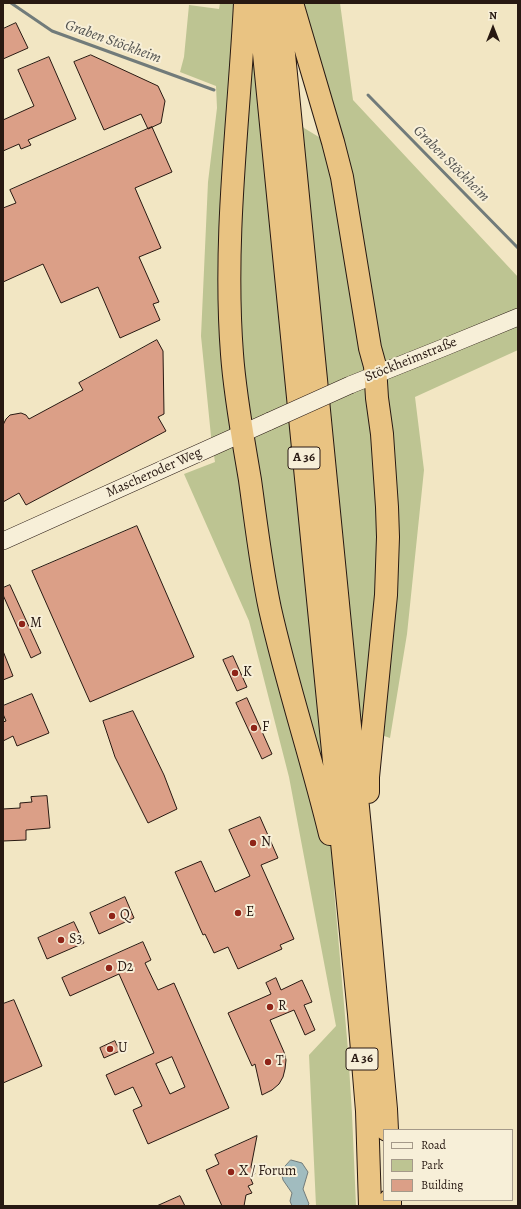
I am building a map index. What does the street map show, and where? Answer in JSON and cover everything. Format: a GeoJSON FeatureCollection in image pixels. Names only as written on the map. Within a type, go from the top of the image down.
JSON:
{"type":"FeatureCollection","features":[{"type":"Feature","properties":{"kind":"highway"},"geometry":{"type":"LineString","coordinates":[[245,3],[243,56],[232,191],[229,282],[232,354],[262,565],[270,608],[297,716],[318,785],[349,913]]}},
{"type":"Feature","properties":{"kind":"highway","name":"A 36"},"geometry":{"type":"LineString","coordinates":[[259,3],[349,913],[367,1111],[370,1206]]}},
{"type":"Feature","properties":{"kind":"highway","name":"A 36"},"geometry":{"type":"LineString","coordinates":[[278,3],[368,899],[387,1129]]}},
{"type":"Feature","properties":{"kind":"highway"},"geometry":{"type":"LineString","coordinates":[[292,3],[329,127],[342,177],[375,374],[382,434],[388,537],[386,595],[368,777],[368,899]]}},
{"type":"Feature","properties":{"kind":"main road","name":"Stöckheimstraße"},"geometry":{"type":"LineString","coordinates":[[305,405],[375,374],[445,348],[518,317]]}},
{"type":"Feature","properties":{"kind":"main road","name":"Mascheroder Weg"},"geometry":{"type":"LineString","coordinates":[[3,541],[305,405]]}},
{"type":"Feature","properties":{"kind":"green space"},"geometry":{"type":"Polygon","coordinates":[[[220,3],[236,3],[234,30],[304,128],[342,151],[300,3],[340,3],[353,100],[518,277],[518,350],[415,397],[424,470],[407,634],[390,738],[364,729],[320,735],[333,834],[334,890],[348,1050],[356,1206],[316,1206],[309,1055],[336,1026],[289,777],[249,621],[184,474],[215,462],[201,336],[208,182],[217,108],[216,86],[180,72],[184,57],[189,5],[219,9],[220,3]]]}},
{"type":"Feature","properties":{"kind":"water"},"geometry":{"type":"Polygon","coordinates":[[[291,1160],[302,1163],[308,1172],[303,1189],[309,1204],[307,1206],[292,1206],[290,1201],[292,1193],[283,1180],[281,1171],[291,1160]]]}},
{"type":"Feature","properties":{"kind":"building"},"geometry":{"type":"Polygon","coordinates":[[[16,23],[28,48],[3,59],[3,29],[16,23]]]}},
{"type":"Feature","properties":{"kind":"building"},"geometry":{"type":"Polygon","coordinates":[[[91,55],[158,86],[165,101],[161,123],[148,129],[141,114],[104,130],[74,62],[91,55]]]}},
{"type":"Feature","properties":{"kind":"building"},"geometry":{"type":"Polygon","coordinates":[[[49,57],[76,119],[28,140],[31,145],[21,149],[19,144],[3,151],[3,120],[34,106],[18,70],[49,57]]]}},
{"type":"Feature","properties":{"kind":"building"},"geometry":{"type":"Polygon","coordinates":[[[152,127],[172,172],[135,188],[161,248],[139,257],[159,302],[153,304],[160,320],[120,338],[98,287],[61,303],[43,264],[3,282],[3,208],[16,203],[10,190],[152,127]]]}},
{"type":"Feature","properties":{"kind":"building"},"geometry":{"type":"Polygon","coordinates":[[[157,340],[163,351],[164,414],[158,417],[166,431],[26,505],[19,493],[3,502],[3,425],[6,419],[10,415],[21,413],[26,415],[29,419],[83,390],[79,383],[157,340]]]}},
{"type":"Feature","properties":{"kind":"building"},"geometry":{"type":"Polygon","coordinates":[[[137,526],[194,657],[90,702],[32,571],[137,526]]]}},
{"type":"Feature","properties":{"kind":"building","name":"M"},"geometry":{"type":"Polygon","coordinates":[[[10,585],[41,653],[31,658],[3,595],[3,588],[10,585]]]}},
{"type":"Feature","properties":{"kind":"building"},"geometry":{"type":"Polygon","coordinates":[[[3,651],[13,676],[3,680],[3,651]]]}},
{"type":"Feature","properties":{"kind":"building","name":"K"},"geometry":{"type":"Polygon","coordinates":[[[233,656],[247,687],[237,691],[223,660],[233,656]]]}},
{"type":"Feature","properties":{"kind":"building"},"geometry":{"type":"Polygon","coordinates":[[[32,694],[49,733],[17,746],[13,736],[3,741],[3,722],[6,721],[3,714],[3,706],[32,694]]]}},
{"type":"Feature","properties":{"kind":"building","name":"F"},"geometry":{"type":"Polygon","coordinates":[[[247,698],[272,754],[262,759],[236,703],[247,698]]]}},
{"type":"Feature","properties":{"kind":"building"},"geometry":{"type":"Polygon","coordinates":[[[133,711],[164,775],[177,809],[148,823],[115,757],[103,721],[133,711]]]}},
{"type":"Feature","properties":{"kind":"building"},"geometry":{"type":"Polygon","coordinates":[[[47,796],[50,828],[26,830],[26,840],[3,841],[3,809],[20,808],[20,803],[32,802],[31,797],[47,796]]]}},
{"type":"Feature","properties":{"kind":"building","name":"E"},"geometry":{"type":"Polygon","coordinates":[[[260,817],[278,858],[261,865],[294,939],[280,945],[282,949],[238,969],[228,947],[214,953],[205,934],[203,935],[175,872],[201,861],[215,892],[250,876],[229,830],[260,817]]]}},
{"type":"Feature","properties":{"kind":"building","name":"Q"},"geometry":{"type":"Polygon","coordinates":[[[125,897],[134,918],[99,934],[90,913],[125,897]]]}},
{"type":"Feature","properties":{"kind":"building","name":"S3"},"geometry":{"type":"Polygon","coordinates":[[[74,922],[84,943],[47,959],[38,938],[74,922]]]}},
{"type":"Feature","properties":{"kind":"building"},"geometry":{"type":"Polygon","coordinates":[[[143,942],[151,960],[145,963],[158,990],[174,983],[229,1108],[148,1144],[133,1110],[142,1106],[133,1087],[115,1095],[106,1075],[154,1053],[119,974],[70,996],[62,978],[143,942]],[[172,1057],[156,1064],[170,1094],[185,1087],[172,1057]]]}},
{"type":"Feature","properties":{"kind":"building"},"geometry":{"type":"Polygon","coordinates":[[[276,978],[281,990],[302,980],[312,1002],[304,1005],[315,1030],[305,1035],[294,1010],[270,1020],[286,1060],[283,1077],[279,1084],[272,1090],[262,1095],[255,1064],[252,1066],[228,1013],[271,994],[266,983],[276,978]]]}},
{"type":"Feature","properties":{"kind":"building"},"geometry":{"type":"Polygon","coordinates":[[[14,1000],[42,1066],[3,1083],[3,1004],[14,1000]]]}},
{"type":"Feature","properties":{"kind":"building","name":"U"},"geometry":{"type":"Polygon","coordinates":[[[115,1041],[120,1051],[104,1058],[100,1048],[115,1041]]]}},
{"type":"Feature","properties":{"kind":"building","name":"X / Forum"},"geometry":{"type":"Polygon","coordinates":[[[257,1136],[251,1167],[255,1174],[250,1177],[253,1184],[248,1186],[252,1193],[246,1195],[244,1206],[222,1206],[206,1170],[219,1164],[215,1155],[257,1136]]]}},
{"type":"Feature","properties":{"kind":"building"},"geometry":{"type":"Polygon","coordinates":[[[180,1196],[185,1206],[157,1206],[180,1196]]]}},
{"type":"Feature","properties":{"kind":"waterway","name":"Graben Stöckheim"},"geometry":{"type":"LineString","coordinates":[[11,3],[52,31],[214,90]]}},
{"type":"Feature","properties":{"kind":"waterway","name":"Graben Stöckheim"},"geometry":{"type":"LineString","coordinates":[[368,95],[518,248]]}},
{"type":"Feature","properties":{"kind":"place","name":"M"},"geometry":{"type":"Point","coordinates":[22,624]}},
{"type":"Feature","properties":{"kind":"place","name":"K"},"geometry":{"type":"Point","coordinates":[235,673]}},
{"type":"Feature","properties":{"kind":"place","name":"F"},"geometry":{"type":"Point","coordinates":[254,728]}},
{"type":"Feature","properties":{"kind":"place","name":"N"},"geometry":{"type":"Point","coordinates":[253,843]}},
{"type":"Feature","properties":{"kind":"place","name":"E"},"geometry":{"type":"Point","coordinates":[238,913]}},
{"type":"Feature","properties":{"kind":"place","name":"Q"},"geometry":{"type":"Point","coordinates":[112,916]}},
{"type":"Feature","properties":{"kind":"place","name":"S3"},"geometry":{"type":"Point","coordinates":[61,940]}},
{"type":"Feature","properties":{"kind":"place","name":"D2"},"geometry":{"type":"Point","coordinates":[109,968]}},
{"type":"Feature","properties":{"kind":"place","name":"R"},"geometry":{"type":"Point","coordinates":[270,1007]}},
{"type":"Feature","properties":{"kind":"place","name":"U"},"geometry":{"type":"Point","coordinates":[110,1049]}},
{"type":"Feature","properties":{"kind":"place","name":"T"},"geometry":{"type":"Point","coordinates":[268,1062]}},
{"type":"Feature","properties":{"kind":"place","name":"X / Forum"},"geometry":{"type":"Point","coordinates":[231,1172]}}]}
